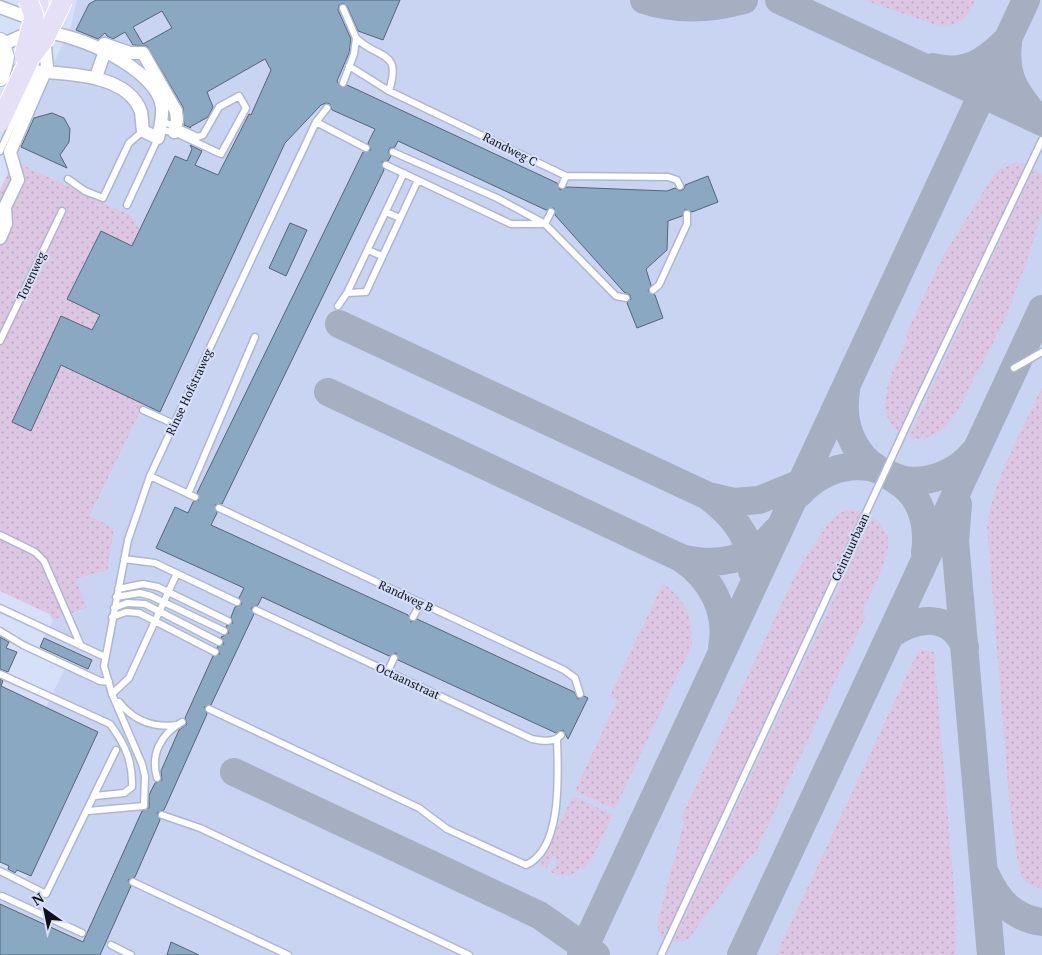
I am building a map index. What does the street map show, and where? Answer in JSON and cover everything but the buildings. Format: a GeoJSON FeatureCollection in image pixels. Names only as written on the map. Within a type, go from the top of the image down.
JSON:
{"type":"FeatureCollection","features":[{"type":"Feature","properties":{"kind":"main road"},"geometry":{"type":"LineString","coordinates":[[0,105],[11,69],[34,16],[28,0]]}},
{"type":"Feature","properties":{"kind":"main road"},"geometry":{"type":"LineString","coordinates":[[11,69],[41,21],[39,0]]}},
{"type":"Feature","properties":{"kind":"main road"},"geometry":{"type":"LineString","coordinates":[[0,122],[30,58],[45,38],[61,3]]}},
{"type":"Feature","properties":{"kind":"street"},"geometry":{"type":"LineString","coordinates":[[41,21],[61,3]]}},
{"type":"Feature","properties":{"kind":"street"},"geometry":{"type":"LineString","coordinates":[[0,7],[69,29],[130,53],[144,53],[176,111],[175,130]]}},
{"type":"Feature","properties":{"kind":"street"},"geometry":{"type":"LineString","coordinates":[[0,238],[6,224],[5,207],[18,180],[10,152],[46,67],[41,21]]}},
{"type":"Feature","properties":{"kind":"street"},"geometry":{"type":"LineString","coordinates":[[40,32],[69,38],[105,51],[142,76],[156,91],[162,106],[160,129],[143,131],[140,111],[125,89],[96,77],[11,69],[1,43],[40,32]]}},
{"type":"Feature","properties":{"kind":"street"},"geometry":{"type":"LineString","coordinates":[[96,77],[105,51]]}},
{"type":"Feature","properties":{"kind":"lane"},"geometry":{"type":"LineString","coordinates":[[343,8],[356,38],[365,47],[387,56],[394,66],[394,74],[389,91]]}},
{"type":"Feature","properties":{"kind":"lane"},"geometry":{"type":"LineString","coordinates":[[343,83],[356,38]]}},
{"type":"Feature","properties":{"kind":"lane","name":"Randweg C"},"geometry":{"type":"LineString","coordinates":[[349,66],[389,91],[566,176],[668,177],[677,180],[680,186]]}},
{"type":"Feature","properties":{"kind":"lane"},"geometry":{"type":"LineString","coordinates":[[0,151],[38,72]]}},
{"type":"Feature","properties":{"kind":"lane"},"geometry":{"type":"LineString","coordinates":[[127,205],[160,129],[175,130],[198,137],[203,135],[219,107],[239,96],[246,108],[221,154],[175,130]]}},
{"type":"Feature","properties":{"kind":"lane","name":"Rinse Hofstraweg"},"geometry":{"type":"LineString","coordinates":[[88,811],[144,806],[145,776],[142,764],[112,694],[105,657],[128,540],[150,476],[316,122],[327,108]]}},
{"type":"Feature","properties":{"kind":"lane"},"geometry":{"type":"LineString","coordinates":[[316,122],[366,148]]}},
{"type":"Feature","properties":{"kind":"lane"},"geometry":{"type":"LineString","coordinates":[[68,179],[85,191],[103,198],[129,144],[143,131]]}},
{"type":"Feature","properties":{"kind":"lane","name":"Ceintuurbaan"},"geometry":{"type":"LineString","coordinates":[[661,955],[916,405],[1042,140]]}},
{"type":"Feature","properties":{"kind":"lane"},"geometry":{"type":"LineString","coordinates":[[393,152],[497,198],[545,224],[616,296],[626,298]]}},
{"type":"Feature","properties":{"kind":"lane"},"geometry":{"type":"LineString","coordinates":[[386,165],[512,224],[545,224]]}},
{"type":"Feature","properties":{"kind":"lane"},"geometry":{"type":"LineString","coordinates":[[338,306],[347,293],[404,174]]}},
{"type":"Feature","properties":{"kind":"lane"},"geometry":{"type":"LineString","coordinates":[[562,185],[566,176]]}},
{"type":"Feature","properties":{"kind":"lane"},"geometry":{"type":"LineString","coordinates":[[347,293],[366,292],[418,180]]}},
{"type":"Feature","properties":{"kind":"lane","name":"Torenweg"},"geometry":{"type":"LineString","coordinates":[[0,341],[62,210]]}},
{"type":"Feature","properties":{"kind":"lane"},"geometry":{"type":"LineString","coordinates":[[386,212],[400,218]]}},
{"type":"Feature","properties":{"kind":"lane"},"geometry":{"type":"LineString","coordinates":[[545,224],[550,212]]}},
{"type":"Feature","properties":{"kind":"lane"},"geometry":{"type":"LineString","coordinates":[[653,290],[659,285],[687,224],[688,214]]}},
{"type":"Feature","properties":{"kind":"lane"},"geometry":{"type":"LineString","coordinates":[[368,250],[382,256]]}},
{"type":"Feature","properties":{"kind":"lane"},"geometry":{"type":"LineString","coordinates":[[188,494],[255,337]]}},
{"type":"Feature","properties":{"kind":"lane"},"geometry":{"type":"LineString","coordinates":[[1014,368],[1042,352]]}},
{"type":"Feature","properties":{"kind":"lane"},"geometry":{"type":"LineString","coordinates":[[143,410],[174,424]]}},
{"type":"Feature","properties":{"kind":"lane"},"geometry":{"type":"LineString","coordinates":[[150,476],[195,497]]}},
{"type":"Feature","properties":{"kind":"lane","name":"Randweg B"},"geometry":{"type":"LineString","coordinates":[[219,508],[564,670],[575,678],[580,694]]}},
{"type":"Feature","properties":{"kind":"lane"},"geometry":{"type":"LineString","coordinates":[[0,535],[34,552],[44,561],[81,646]]}},
{"type":"Feature","properties":{"kind":"lane"},"geometry":{"type":"LineString","coordinates":[[124,559],[155,563],[237,602]]}},
{"type":"Feature","properties":{"kind":"lane"},"geometry":{"type":"LineString","coordinates":[[112,694],[129,678],[177,574]]}},
{"type":"Feature","properties":{"kind":"lane"},"geometry":{"type":"LineString","coordinates":[[118,588],[143,584],[168,592],[228,622]]}},
{"type":"Feature","properties":{"kind":"lane"},"geometry":{"type":"LineString","coordinates":[[116,597],[140,593],[164,602],[224,631]]}},
{"type":"Feature","properties":{"kind":"lane"},"geometry":{"type":"LineString","coordinates":[[114,608],[136,602],[219,642]]}},
{"type":"Feature","properties":{"kind":"lane"},"geometry":{"type":"LineString","coordinates":[[414,617],[421,603]]}},
{"type":"Feature","properties":{"kind":"lane"},"geometry":{"type":"LineString","coordinates":[[0,608],[105,657]]}},
{"type":"Feature","properties":{"kind":"lane","name":"Octaanstraat"},"geometry":{"type":"LineString","coordinates":[[209,709],[419,808],[446,829],[526,866],[540,855],[555,819],[559,737],[544,741],[532,739],[256,610]]}},
{"type":"Feature","properties":{"kind":"lane"},"geometry":{"type":"LineString","coordinates":[[112,617],[132,611],[215,652]]}},
{"type":"Feature","properties":{"kind":"lane"},"geometry":{"type":"LineString","coordinates":[[0,631],[23,645],[100,682],[109,682]]}},
{"type":"Feature","properties":{"kind":"lane"},"geometry":{"type":"LineString","coordinates":[[388,671],[394,658]]}},
{"type":"Feature","properties":{"kind":"lane"},"geometry":{"type":"LineString","coordinates":[[0,674],[110,724],[121,738],[130,756],[132,787],[124,793],[95,796]]}},
{"type":"Feature","properties":{"kind":"lane","name":"Rinse Hofstraweg"},"geometry":{"type":"LineString","coordinates":[[112,694],[124,709],[146,724],[160,727],[180,724],[161,740],[155,754],[157,778]]}},
{"type":"Feature","properties":{"kind":"lane"},"geometry":{"type":"LineString","coordinates":[[0,871],[46,894],[116,750]]}},
{"type":"Feature","properties":{"kind":"lane"},"geometry":{"type":"LineString","coordinates":[[162,815],[200,828],[469,955]]}},
{"type":"Feature","properties":{"kind":"lane"},"geometry":{"type":"LineString","coordinates":[[132,882],[288,955]]}},
{"type":"Feature","properties":{"kind":"lane"},"geometry":{"type":"LineString","coordinates":[[2,896],[82,933]]}},
{"type":"Feature","properties":{"kind":"lane"},"geometry":{"type":"LineString","coordinates":[[111,945],[131,955]]}},
{"type":"Feature","properties":{"kind":"shaded area"},"geometry":{"type":"Polygon","coordinates":[[[77,0],[1042,0],[1042,955],[0,955],[0,876],[22,886],[98,732],[46,707],[69,660],[87,669],[92,660],[44,638],[53,620],[81,611],[76,579],[108,570],[114,528],[90,517],[144,404],[73,371],[140,230],[132,216],[14,161],[19,138],[71,26],[77,0]]]}},
{"type":"Feature","properties":{"kind":"shaded area"},"geometry":{"type":"Polygon","coordinates":[[[864,0],[975,0],[969,12],[962,20],[952,25],[939,26],[864,0]]]}},
{"type":"Feature","properties":{"kind":"shaded area"},"geometry":{"type":"Polygon","coordinates":[[[14,161],[132,216],[140,230],[73,371],[144,404],[90,516],[114,528],[108,570],[76,579],[87,608],[53,620],[49,614],[0,591],[0,190],[14,161]]]}},
{"type":"Feature","properties":{"kind":"shaded area"},"geometry":{"type":"Polygon","coordinates":[[[1016,162],[1026,164],[900,433],[891,424],[886,413],[885,400],[892,374],[908,338],[905,336],[942,258],[993,176],[1000,169],[1016,162]]]}},
{"type":"Feature","properties":{"kind":"shaded area"},"geometry":{"type":"Polygon","coordinates":[[[1034,168],[1042,175],[1042,212],[1007,315],[979,371],[977,371],[967,395],[952,419],[934,435],[922,438],[909,437],[1034,168]]]}},
{"type":"Feature","properties":{"kind":"shaded area"},"geometry":{"type":"Polygon","coordinates":[[[1042,387],[1042,889],[1028,884],[1021,875],[1018,863],[1010,810],[987,526],[1002,473],[1042,387]]]}},
{"type":"Feature","properties":{"kind":"shaded area"},"geometry":{"type":"Polygon","coordinates":[[[847,510],[864,512],[664,939],[660,936],[657,924],[684,822],[681,818],[796,573],[828,523],[838,514],[847,510]]]}},
{"type":"Feature","properties":{"kind":"shaded area"},"geometry":{"type":"Polygon","coordinates":[[[872,517],[886,532],[888,547],[878,577],[862,614],[866,616],[755,854],[749,857],[687,941],[673,942],[872,517]]]}},
{"type":"Feature","properties":{"kind":"shaded area"},"geometry":{"type":"Polygon","coordinates":[[[663,583],[677,596],[686,610],[691,625],[692,645],[615,809],[575,791],[617,700],[610,696],[663,583]]]}},
{"type":"Feature","properties":{"kind":"shaded area"},"geometry":{"type":"Polygon","coordinates":[[[919,649],[934,652],[956,911],[956,955],[776,955],[919,649]]]}},
{"type":"Feature","properties":{"kind":"shaded area"},"geometry":{"type":"Polygon","coordinates":[[[573,796],[613,815],[594,855],[583,870],[580,868],[570,875],[562,875],[550,872],[552,867],[555,869],[556,858],[553,856],[547,868],[539,865],[573,796]]]}},
{"type":"Feature","properties":{"kind":"taxiway"},"geometry":{"type":"LineString","coordinates":[[644,0],[656,4],[694,8],[744,0]]}},
{"type":"Feature","properties":{"kind":"taxiway"},"geometry":{"type":"LineString","coordinates":[[779,0],[1042,122]]}},
{"type":"Feature","properties":{"kind":"taxiway"},"geometry":{"type":"LineString","coordinates":[[581,955],[1026,0]]}},
{"type":"Feature","properties":{"kind":"taxiway"},"geometry":{"type":"LineString","coordinates":[[933,67],[955,69],[973,65],[982,61],[1006,41]]}},
{"type":"Feature","properties":{"kind":"taxiway"},"geometry":{"type":"LineString","coordinates":[[1008,43],[1008,66],[1013,84],[1023,101],[1037,118]]}},
{"type":"Feature","properties":{"kind":"taxiway"},"geometry":{"type":"LineString","coordinates":[[741,955],[1042,309]]}},
{"type":"Feature","properties":{"kind":"taxiway"},"geometry":{"type":"LineString","coordinates":[[339,324],[708,496],[734,502],[759,500],[811,479]]}},
{"type":"Feature","properties":{"kind":"taxiway"},"geometry":{"type":"LineString","coordinates":[[846,391],[845,410],[850,436],[865,459],[906,487],[918,503],[926,532],[925,553]]}},
{"type":"Feature","properties":{"kind":"taxiway"},"geometry":{"type":"LineString","coordinates":[[328,392],[681,558],[701,575],[715,597],[723,621],[722,648]]}},
{"type":"Feature","properties":{"kind":"taxiway"},"geometry":{"type":"LineString","coordinates":[[799,494],[821,476],[848,467],[873,468],[905,480],[914,481],[934,478],[952,471],[974,452]]}},
{"type":"Feature","properties":{"kind":"taxiway"},"geometry":{"type":"LineString","coordinates":[[709,497],[726,512],[740,529],[749,548],[752,571]]}},
{"type":"Feature","properties":{"kind":"taxiway"},"geometry":{"type":"LineString","coordinates":[[958,504],[955,541],[991,955]]}},
{"type":"Feature","properties":{"kind":"taxiway"},"geometry":{"type":"LineString","coordinates":[[681,558],[707,562],[733,559],[756,549],[776,531]]}},
{"type":"Feature","properties":{"kind":"taxiway"},"geometry":{"type":"LineString","coordinates":[[890,635],[911,624],[932,621],[942,623],[951,628],[959,636],[965,647]]}},
{"type":"Feature","properties":{"kind":"taxiway"},"geometry":{"type":"LineString","coordinates":[[234,772],[539,915],[596,955]]}},
{"type":"Feature","properties":{"kind":"taxiway"},"geometry":{"type":"LineString","coordinates":[[986,875],[1001,900],[1014,912],[1042,922]]}}]}
